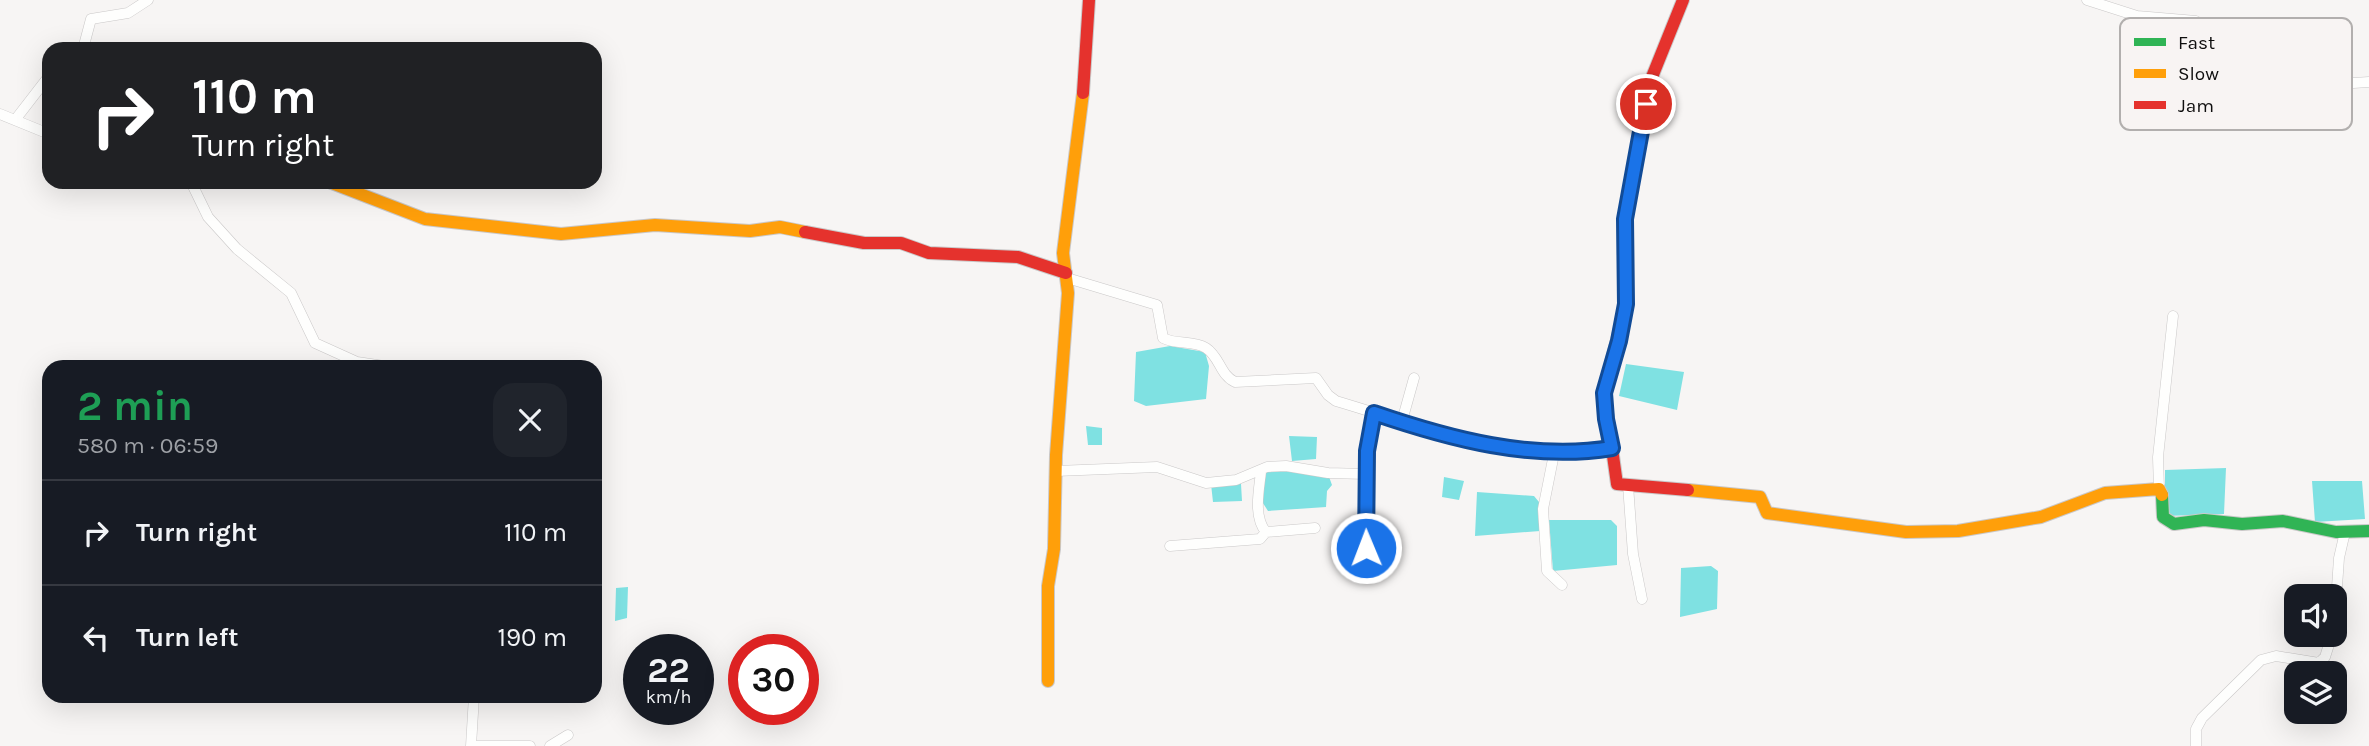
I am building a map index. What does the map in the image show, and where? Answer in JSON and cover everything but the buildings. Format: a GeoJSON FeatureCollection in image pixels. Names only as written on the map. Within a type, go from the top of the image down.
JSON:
{"type":"FeatureCollection","features":[{"type":"Feature","properties":{"kind":"street"},"geometry":{"type":"LineString","coordinates":[[85,42],[91,19],[128,13],[148,0]]}},
{"type":"Feature","properties":{"kind":"street"},"geometry":{"type":"LineString","coordinates":[[1048,681],[1048,586],[1054,549],[1067,275],[1063,253],[1080,131],[1089,0]]}},
{"type":"Feature","properties":{"kind":"street"},"geometry":{"type":"LineString","coordinates":[[1683,0],[1662,44],[1652,77],[1626,209],[1627,296],[1619,341],[1604,393],[1617,484],[1760,497],[1767,513],[1916,533],[1972,530],[2021,522],[2057,512],[2105,493],[2159,489]]}},
{"type":"Feature","properties":{"kind":"street"},"geometry":{"type":"LineString","coordinates":[[2087,0],[2137,16],[2161,18]]}},
{"type":"Feature","properties":{"kind":"street"},"geometry":{"type":"LineString","coordinates":[[15,120],[42,85]]}},
{"type":"Feature","properties":{"kind":"street"},"geometry":{"type":"LineString","coordinates":[[0,114],[42,131]]}},
{"type":"Feature","properties":{"kind":"street"},"geometry":{"type":"LineString","coordinates":[[194,189],[208,217],[248,260],[268,272],[291,293],[315,343],[353,360]]}},
{"type":"Feature","properties":{"kind":"street"},"geometry":{"type":"LineString","coordinates":[[352,189],[405,215],[561,234],[655,225],[750,231],[780,227],[864,243],[901,243],[929,253],[1018,257],[1157,305],[1163,338],[1208,349],[1215,355],[1226,377],[1235,382],[1316,378],[1331,399],[1402,421],[1518,451],[1554,454],[1612,448]]}},
{"type":"Feature","properties":{"kind":"street"},"geometry":{"type":"LineString","coordinates":[[2173,316],[2158,457],[2163,517],[2174,524],[2204,520],[2257,524],[2283,521],[2345,532],[2369,531]]}},
{"type":"Feature","properties":{"kind":"street"},"geometry":{"type":"LineString","coordinates":[[1402,421],[1414,378]]}},
{"type":"Feature","properties":{"kind":"street"},"geometry":{"type":"LineString","coordinates":[[1366,548],[1366,474],[1369,433],[1374,413]]}},
{"type":"Feature","properties":{"kind":"street"},"geometry":{"type":"LineString","coordinates":[[1554,454],[1543,509],[1547,571],[1562,585]]}},
{"type":"Feature","properties":{"kind":"street"},"geometry":{"type":"LineString","coordinates":[[1056,471],[1157,467],[1206,482],[1236,480],[1261,472],[1267,467],[1296,465],[1328,473],[1366,474]]}},
{"type":"Feature","properties":{"kind":"street"},"geometry":{"type":"LineString","coordinates":[[1261,472],[1257,499],[1260,526],[1266,532]]}},
{"type":"Feature","properties":{"kind":"street"},"geometry":{"type":"LineString","coordinates":[[1629,485],[1633,554],[1642,600]]}},
{"type":"Feature","properties":{"kind":"street"},"geometry":{"type":"LineString","coordinates":[[1170,546],[1260,539],[1266,532],[1315,528]]}},
{"type":"Feature","properties":{"kind":"street"},"geometry":{"type":"LineString","coordinates":[[2337,584],[2340,549],[2345,532]]}},
{"type":"Feature","properties":{"kind":"street"},"geometry":{"type":"LineString","coordinates":[[2196,746],[2199,722],[2221,697],[2234,689],[2249,669],[2261,660],[2276,656],[2319,663],[2329,647]]}},
{"type":"Feature","properties":{"kind":"street"},"geometry":{"type":"LineString","coordinates":[[471,746],[474,703]]}},
{"type":"Feature","properties":{"kind":"street"},"geometry":{"type":"LineString","coordinates":[[550,746],[568,735]]}},
{"type":"Feature","properties":{"kind":"street"},"geometry":{"type":"LineString","coordinates":[[477,746],[530,746]]}},
{"type":"Feature","properties":{"kind":"water"},"geometry":{"type":"Polygon","coordinates":[[[1170,346],[1205,352],[1209,366],[1206,399],[1146,406],[1134,401],[1136,352],[1170,346]]]}},
{"type":"Feature","properties":{"kind":"water"},"geometry":{"type":"Polygon","coordinates":[[[1626,364],[1684,372],[1677,410],[1619,396],[1626,364]]]}},
{"type":"Feature","properties":{"kind":"water"},"geometry":{"type":"Polygon","coordinates":[[[1086,426],[1102,428],[1102,445],[1088,445],[1086,426]]]}},
{"type":"Feature","properties":{"kind":"water"},"geometry":{"type":"Polygon","coordinates":[[[1289,436],[1317,437],[1316,459],[1292,461],[1289,436]]]}},
{"type":"Feature","properties":{"kind":"water"},"geometry":{"type":"Polygon","coordinates":[[[1295,467],[1328,474],[1332,485],[1327,491],[1326,507],[1268,511],[1261,500],[1265,471],[1295,467]]]}},
{"type":"Feature","properties":{"kind":"water"},"geometry":{"type":"Polygon","coordinates":[[[2226,468],[2224,514],[2165,516],[2165,470],[2226,468]]]}},
{"type":"Feature","properties":{"kind":"water"},"geometry":{"type":"Polygon","coordinates":[[[1444,477],[1464,481],[1459,500],[1442,497],[1444,477]]]}},
{"type":"Feature","properties":{"kind":"water"},"geometry":{"type":"Polygon","coordinates":[[[2312,481],[2362,481],[2365,519],[2315,522],[2312,481]]]}},
{"type":"Feature","properties":{"kind":"water"},"geometry":{"type":"Polygon","coordinates":[[[1211,484],[1241,484],[1242,501],[1213,502],[1211,484]]]}},
{"type":"Feature","properties":{"kind":"water"},"geometry":{"type":"Polygon","coordinates":[[[1477,492],[1534,496],[1539,502],[1540,531],[1475,536],[1477,492]]]}},
{"type":"Feature","properties":{"kind":"water"},"geometry":{"type":"Polygon","coordinates":[[[1549,520],[1611,520],[1617,526],[1617,565],[1553,571],[1549,520]]]}},
{"type":"Feature","properties":{"kind":"water"},"geometry":{"type":"Polygon","coordinates":[[[1711,566],[1718,571],[1717,609],[1680,617],[1681,568],[1711,566]]]}},
{"type":"Feature","properties":{"kind":"water"},"geometry":{"type":"Polygon","coordinates":[[[628,587],[627,618],[615,621],[616,588],[628,587]]]}},
{"type":"Feature","properties":{"kind":"traffic: fast"},"geometry":{"type":"LineString","coordinates":[[2162,495],[2163,517],[2174,524],[2204,520],[2242,524],[2283,521],[2336,532],[2369,531]]}},
{"type":"Feature","properties":{"kind":"traffic: slow"},"geometry":{"type":"LineString","coordinates":[[1048,681],[1048,586],[1054,549],[1056,455],[1068,293],[1063,253],[1083,93]]}},
{"type":"Feature","properties":{"kind":"traffic: slow"},"geometry":{"type":"LineString","coordinates":[[347,189],[425,219],[561,234],[655,225],[750,231],[780,227],[805,232]]}},
{"type":"Feature","properties":{"kind":"traffic: slow"},"geometry":{"type":"LineString","coordinates":[[1688,490],[1760,497],[1767,513],[1906,532],[1958,531],[2041,517],[2105,493],[2159,489],[2162,495]]}},
{"type":"Feature","properties":{"kind":"traffic: jam"},"geometry":{"type":"LineString","coordinates":[[1083,93],[1089,0]]}},
{"type":"Feature","properties":{"kind":"traffic: jam"},"geometry":{"type":"LineString","coordinates":[[1683,0],[1652,77],[1625,219],[1626,304],[1604,392],[1617,484],[1688,490]]}},
{"type":"Feature","properties":{"kind":"traffic: jam"},"geometry":{"type":"LineString","coordinates":[[805,232],[864,243],[901,243],[929,253],[1018,257],[1066,273]]}},
{"type":"Feature","properties":{"kind":"route"},"geometry":{"type":"LineString","coordinates":[[1366,548],[1367,451],[1374,413],[1518,451],[1573,454],[1612,448],[1604,393],[1612,370],[1626,304],[1628,273],[1625,219],[1646,104]]}}]}
